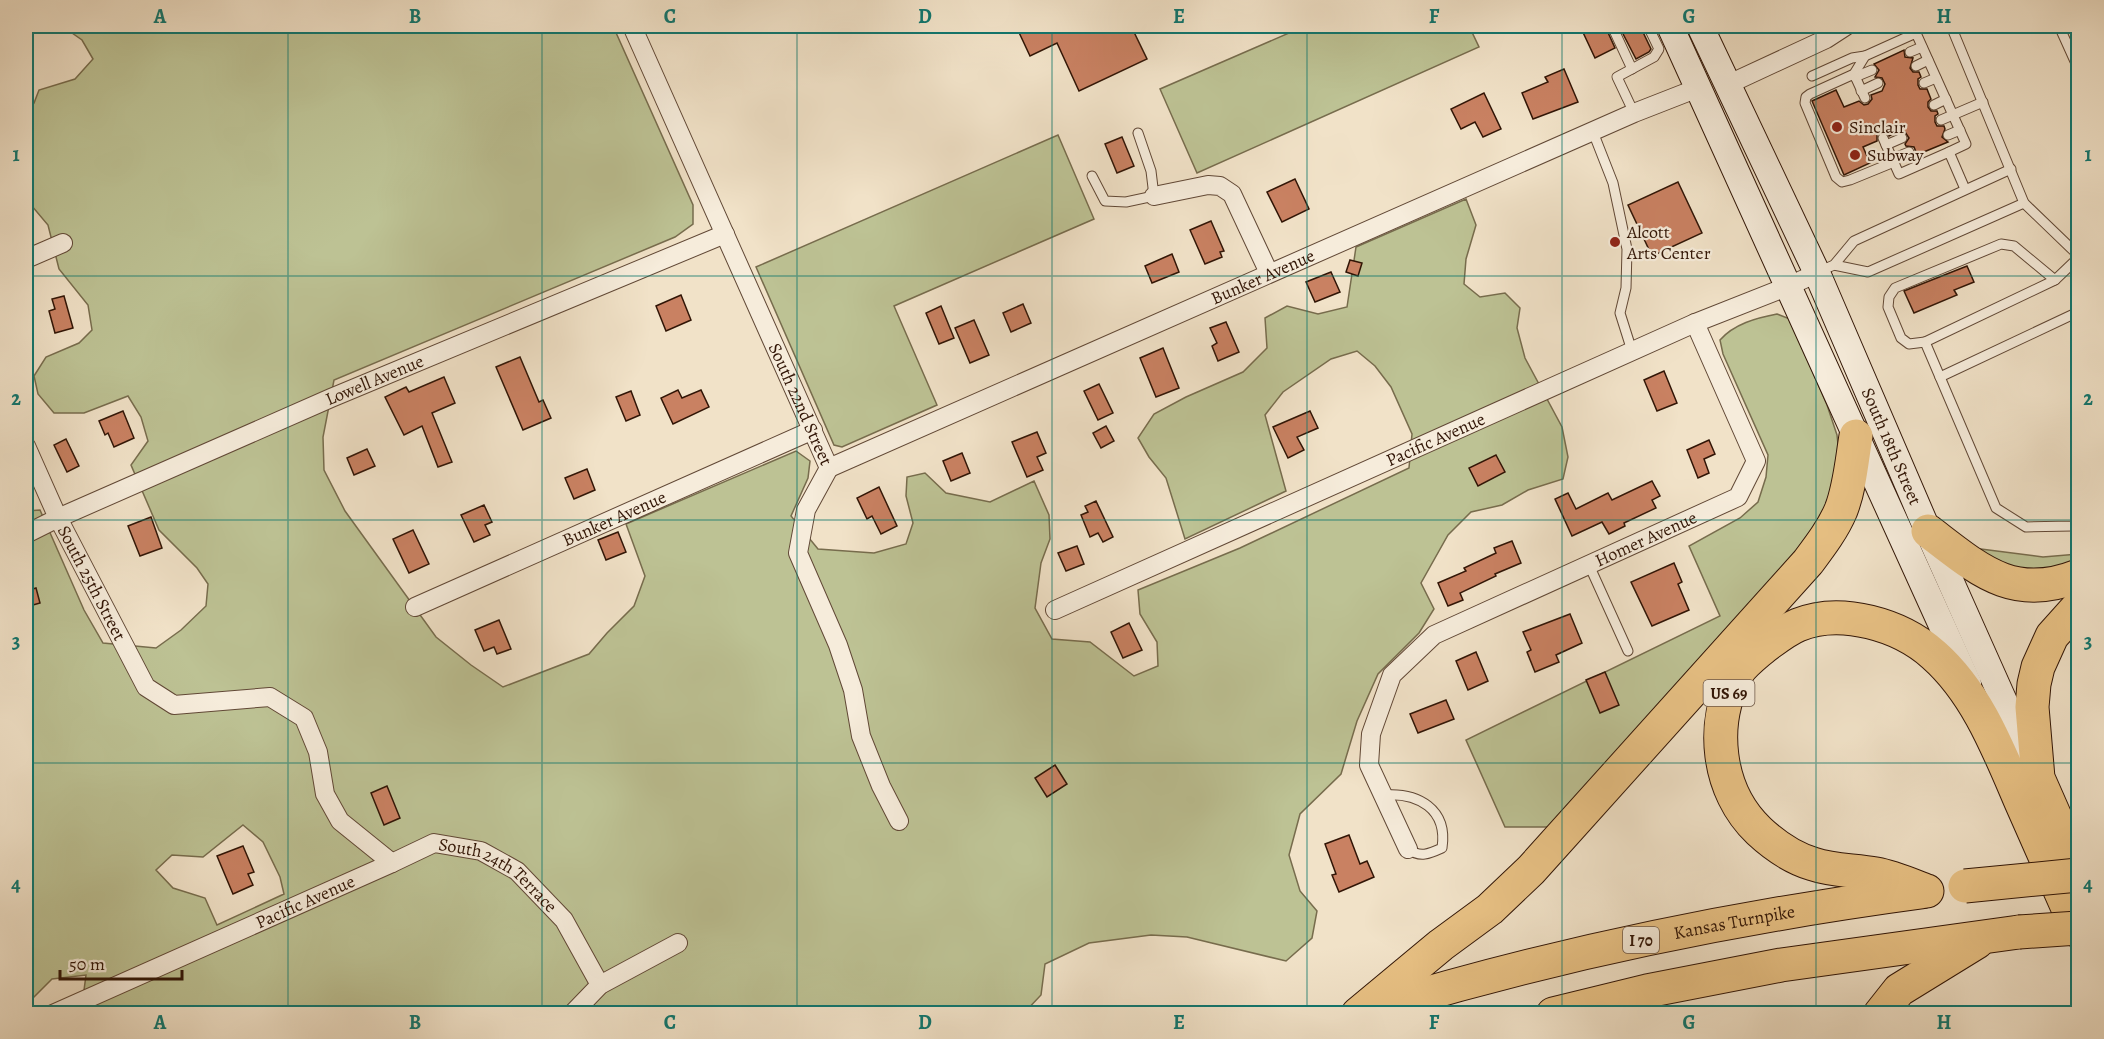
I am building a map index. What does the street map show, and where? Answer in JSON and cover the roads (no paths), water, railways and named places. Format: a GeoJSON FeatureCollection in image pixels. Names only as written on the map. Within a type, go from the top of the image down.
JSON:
{"type":"FeatureCollection","features":[{"type":"Feature","properties":{"kind":"highway"},"geometry":{"type":"LineString","coordinates":[[1359,1014],[1441,945],[1490,909],[1531,870],[1808,562],[1830,532],[1841,509],[1856,436]]}},
{"type":"Feature","properties":{"kind":"highway"},"geometry":{"type":"LineString","coordinates":[[1928,531],[1975,566],[2005,582],[2031,586],[2062,582],[2079,576]]}},
{"type":"Feature","properties":{"kind":"highway"},"geometry":{"type":"LineString","coordinates":[[2038,778],[2032,728],[2034,684],[2038,667],[2052,636],[2079,607]]}},
{"type":"Feature","properties":{"kind":"highway","name":"US 69"},"geometry":{"type":"LineString","coordinates":[[1927,891],[1878,874],[1814,865],[1786,853],[1759,831],[1737,805],[1725,776],[1721,747],[1727,697],[1739,671],[1779,636],[1799,625],[1825,619],[1855,620],[1886,626],[1935,655],[1987,724],[2079,929]]}},
{"type":"Feature","properties":{"kind":"highway","name":"South 18th Street"},"geometry":{"type":"LineString","coordinates":[[2038,778],[2079,869]]}},
{"type":"Feature","properties":{"kind":"highway","name":"Kansas Turnpike"},"geometry":{"type":"LineString","coordinates":[[1359,1014],[1458,985],[1644,939],[1775,914],[1927,891],[2079,875]]}},
{"type":"Feature","properties":{"kind":"highway"},"geometry":{"type":"LineString","coordinates":[[1553,1014],[1647,991],[1781,965],[2019,932],[2079,929]]}},
{"type":"Feature","properties":{"kind":"highway"},"geometry":{"type":"LineString","coordinates":[[1880,1014],[1899,990],[1985,937]]}},
{"type":"Feature","properties":{"kind":"main road","name":"South 18th Street"},"geometry":{"type":"LineString","coordinates":[[1700,26],[1826,269],[1928,531],[2038,778]]}},
{"type":"Feature","properties":{"kind":"main road","name":"South 18th Street"},"geometry":{"type":"LineString","coordinates":[[1657,32],[1698,88],[1987,724]]}},
{"type":"Feature","properties":{"kind":"street","name":"South 22nd Street"},"geometry":{"type":"LineString","coordinates":[[632,26],[829,468],[806,510],[798,553],[838,645],[853,690],[861,736],[881,786],[899,821]]}},
{"type":"Feature","properties":{"kind":"street"},"geometry":{"type":"LineString","coordinates":[[1729,84],[1826,39],[1846,26]]}},
{"type":"Feature","properties":{"kind":"street","name":"Bunker Avenue"},"geometry":{"type":"LineString","coordinates":[[829,468],[1634,113],[1698,88]]}},
{"type":"Feature","properties":{"kind":"street"},"geometry":{"type":"LineString","coordinates":[[1154,196],[1208,184],[1220,186],[1232,194],[1269,273]]}},
{"type":"Feature","properties":{"kind":"street","name":"Lowell Avenue"},"geometry":{"type":"LineString","coordinates":[[26,534],[331,398],[725,234]]}},
{"type":"Feature","properties":{"kind":"street"},"geometry":{"type":"LineString","coordinates":[[26,259],[63,243]]}},
{"type":"Feature","properties":{"kind":"street","name":"Pacific Avenue"},"geometry":{"type":"LineString","coordinates":[[1055,610],[1695,323],[1826,269]]}},
{"type":"Feature","properties":{"kind":"street","name":"Homer Avenue"},"geometry":{"type":"LineString","coordinates":[[1383,795],[1370,765],[1371,734],[1392,675],[1434,635],[1738,497],[1756,461],[1695,323]]}},
{"type":"Feature","properties":{"kind":"street","name":"Bunker Avenue"},"geometry":{"type":"LineString","coordinates":[[415,606],[813,430]]}},
{"type":"Feature","properties":{"kind":"street","name":"South 25th Street"},"geometry":{"type":"LineString","coordinates":[[26,446],[58,518],[146,687],[174,705],[270,697],[304,718],[318,752],[326,794],[340,821],[392,863]]}},
{"type":"Feature","properties":{"kind":"street"},"geometry":{"type":"LineString","coordinates":[[1383,795],[1408,849]]}},
{"type":"Feature","properties":{"kind":"street","name":"South 24th Terrace"},"geometry":{"type":"LineString","coordinates":[[392,863],[434,843],[481,850],[517,871],[564,920],[600,986]]}},
{"type":"Feature","properties":{"kind":"street","name":"Pacific Avenue"},"geometry":{"type":"LineString","coordinates":[[53,1014],[392,863]]}},
{"type":"Feature","properties":{"kind":"street"},"geometry":{"type":"LineString","coordinates":[[572,1014],[600,986],[678,943]]}},
{"type":"Feature","properties":{"kind":"lane"},"geometry":{"type":"LineString","coordinates":[[1812,76],[1852,58],[1865,56],[1916,33],[1924,26]]}},
{"type":"Feature","properties":{"kind":"lane"},"geometry":{"type":"LineString","coordinates":[[1951,26],[2024,203],[2079,256],[2055,280],[1925,342],[1909,344],[1900,338],[1888,307],[1889,297],[1895,288],[2001,244],[2014,246],[2055,280]]}},
{"type":"Feature","properties":{"kind":"lane"},"geometry":{"type":"LineString","coordinates":[[2059,26],[2079,68]]}},
{"type":"Feature","properties":{"kind":"lane"},"geometry":{"type":"LineString","coordinates":[[1616,27],[1626,46],[1632,69]]}},
{"type":"Feature","properties":{"kind":"lane"},"geometry":{"type":"LineString","coordinates":[[1634,113],[1617,77],[1654,57],[1659,49],[1657,32]]}},
{"type":"Feature","properties":{"kind":"lane"},"geometry":{"type":"LineString","coordinates":[[1902,138],[1885,142],[1899,174],[1966,144],[1916,33]]}},
{"type":"Feature","properties":{"kind":"lane"},"geometry":{"type":"LineString","coordinates":[[1910,52],[1922,47]]}},
{"type":"Feature","properties":{"kind":"lane"},"geometry":{"type":"LineString","coordinates":[[1854,75],[1865,56]]}},
{"type":"Feature","properties":{"kind":"lane"},"geometry":{"type":"LineString","coordinates":[[1916,66],[1928,60]]}},
{"type":"Feature","properties":{"kind":"lane"},"geometry":{"type":"LineString","coordinates":[[1872,70],[1854,75],[1806,97],[1805,103],[1836,177],[1842,182],[1850,180],[1909,152]]}},
{"type":"Feature","properties":{"kind":"lane"},"geometry":{"type":"LineString","coordinates":[[1854,75],[1863,94],[1878,83]]}},
{"type":"Feature","properties":{"kind":"lane"},"geometry":{"type":"LineString","coordinates":[[1924,83],[1936,78]]}},
{"type":"Feature","properties":{"kind":"lane"},"geometry":{"type":"LineString","coordinates":[[1934,105],[1946,99]]}},
{"type":"Feature","properties":{"kind":"lane"},"geometry":{"type":"LineString","coordinates":[[1941,120],[1983,102]]}},
{"type":"Feature","properties":{"kind":"lane"},"geometry":{"type":"LineString","coordinates":[[1948,135],[1960,130]]}},
{"type":"Feature","properties":{"kind":"lane"},"geometry":{"type":"LineString","coordinates":[[1593,132],[1613,183],[1628,249],[1626,288],[1620,313],[1632,351]]}},
{"type":"Feature","properties":{"kind":"lane"},"geometry":{"type":"LineString","coordinates":[[1092,176],[1105,201],[1126,202],[1154,196],[1151,171],[1138,133]]}},
{"type":"Feature","properties":{"kind":"lane"},"geometry":{"type":"LineString","coordinates":[[1949,152],[1965,189]]}},
{"type":"Feature","properties":{"kind":"lane"},"geometry":{"type":"LineString","coordinates":[[1826,269],[1854,241],[2011,169]]}},
{"type":"Feature","properties":{"kind":"lane"},"geometry":{"type":"LineString","coordinates":[[1826,269],[1868,273],[2024,203]]}},
{"type":"Feature","properties":{"kind":"lane"},"geometry":{"type":"LineString","coordinates":[[1940,377],[2079,312]]}},
{"type":"Feature","properties":{"kind":"lane"},"geometry":{"type":"LineString","coordinates":[[1925,342],[1996,508],[2026,527],[2072,526],[2079,523]]}},
{"type":"Feature","properties":{"kind":"lane"},"geometry":{"type":"LineString","coordinates":[[1589,565],[1628,651]]}},
{"type":"Feature","properties":{"kind":"lane"},"geometry":{"type":"LineString","coordinates":[[1383,795],[1400,793],[1415,797],[1428,806],[1443,828],[1442,848],[1426,855],[1415,855],[1408,849]]}},
{"type":"Feature","properties":{"kind":"place","name":"Sinclair"},"geometry":{"type":"Point","coordinates":[1837,127]}},
{"type":"Feature","properties":{"kind":"place","name":"Subway"},"geometry":{"type":"Point","coordinates":[1855,155]}},
{"type":"Feature","properties":{"kind":"place","name":"Alcott Arts Center"},"geometry":{"type":"Point","coordinates":[1615,242]}}]}
